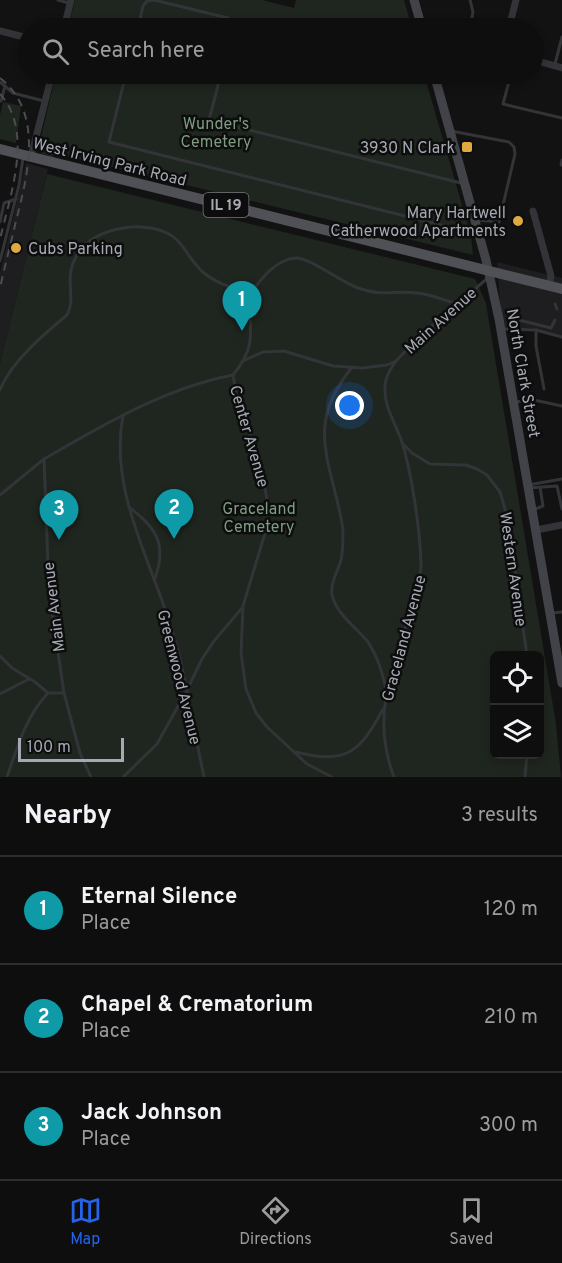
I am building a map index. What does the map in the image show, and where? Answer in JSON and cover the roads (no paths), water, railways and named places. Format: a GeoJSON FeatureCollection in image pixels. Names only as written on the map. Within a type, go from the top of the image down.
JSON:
{"type":"FeatureCollection","features":[{"type":"Feature","properties":{"kind":"main road"},"geometry":{"type":"LineString","coordinates":[[414,0],[419,18]]}},
{"type":"Feature","properties":{"kind":"main road","name":"North Clark Street"},"geometry":{"type":"LineString","coordinates":[[437,84],[491,272],[562,683]]}},
{"type":"Feature","properties":{"kind":"main road","name":"West Irving Park Road"},"geometry":{"type":"LineString","coordinates":[[0,149],[562,289]]}},
{"type":"Feature","properties":{"kind":"street"},"geometry":{"type":"LineString","coordinates":[[512,18],[516,0]]}},
{"type":"Feature","properties":{"kind":"street"},"geometry":{"type":"LineString","coordinates":[[67,18],[71,2]]}},
{"type":"Feature","properties":{"kind":"street"},"geometry":{"type":"LineString","coordinates":[[0,31],[18,36]]}},
{"type":"Feature","properties":{"kind":"street"},"geometry":{"type":"LineString","coordinates":[[27,156],[49,84]]}},
{"type":"Feature","properties":{"kind":"street"},"geometry":{"type":"LineString","coordinates":[[532,212],[551,276],[549,285]]}},
{"type":"Feature","properties":{"kind":"street"},"geometry":{"type":"LineString","coordinates":[[536,530],[562,525]]}},
{"type":"Feature","properties":{"kind":"lane"},"geometry":{"type":"LineString","coordinates":[[58,0],[71,2]]}},
{"type":"Feature","properties":{"kind":"lane"},"geometry":{"type":"LineString","coordinates":[[140,18],[143,6],[147,1],[154,0],[228,18]]}},
{"type":"Feature","properties":{"kind":"lane"},"geometry":{"type":"LineString","coordinates":[[470,0],[472,18]]}},
{"type":"Feature","properties":{"kind":"lane"},"geometry":{"type":"LineString","coordinates":[[558,67],[562,37]]}},
{"type":"Feature","properties":{"kind":"lane"},"geometry":{"type":"LineString","coordinates":[[0,82],[13,93],[45,101]]}},
{"type":"Feature","properties":{"kind":"lane"},"geometry":{"type":"LineString","coordinates":[[124,84],[109,142],[479,234]]}},
{"type":"Feature","properties":{"kind":"lane"},"geometry":{"type":"LineString","coordinates":[[218,84],[209,120],[465,184]]}},
{"type":"Feature","properties":{"kind":"lane"},"geometry":{"type":"LineString","coordinates":[[508,84],[503,104],[562,118]]}},
{"type":"Feature","properties":{"kind":"lane"},"geometry":{"type":"LineString","coordinates":[[0,102],[5,86]]}},
{"type":"Feature","properties":{"kind":"lane"},"geometry":{"type":"LineString","coordinates":[[450,131],[509,142],[514,147],[515,154],[499,222],[475,220]]}},
{"type":"Feature","properties":{"kind":"lane"},"geometry":{"type":"LineString","coordinates":[[0,261],[27,156]]}},
{"type":"Feature","properties":{"kind":"lane"},"geometry":{"type":"LineString","coordinates":[[561,165],[562,160]]}},
{"type":"Feature","properties":{"kind":"lane"},"geometry":{"type":"LineString","coordinates":[[0,222],[4,204],[15,199]]}},
{"type":"Feature","properties":{"kind":"lane"},"geometry":{"type":"LineString","coordinates":[[0,390],[4,379],[15,365],[67,315],[71,308],[69,277],[77,255],[95,238],[116,229],[142,227],[168,233],[177,240],[204,273],[227,286],[250,294]]}},
{"type":"Feature","properties":{"kind":"lane"},"geometry":{"type":"LineString","coordinates":[[0,495],[44,459],[85,435],[185,388],[233,375],[245,360],[251,336],[250,294],[272,269],[286,260],[296,258],[313,264],[348,284],[375,293],[417,293],[457,304]]}},
{"type":"Feature","properties":{"kind":"lane","name":"Main Avenue"},"geometry":{"type":"LineString","coordinates":[[245,360],[263,352],[284,351],[317,362],[351,367],[375,367],[396,361],[491,272]]}},
{"type":"Feature","properties":{"kind":"lane"},"geometry":{"type":"LineString","coordinates":[[555,304],[557,309]]}},
{"type":"Feature","properties":{"kind":"lane"},"geometry":{"type":"LineString","coordinates":[[514,315],[519,320],[551,328],[555,320]]}},
{"type":"Feature","properties":{"kind":"lane"},"geometry":{"type":"LineString","coordinates":[[501,330],[519,328],[562,337]]}},
{"type":"Feature","properties":{"kind":"lane"},"geometry":{"type":"LineString","coordinates":[[536,330],[536,345],[544,389]]}},
{"type":"Feature","properties":{"kind":"lane","name":"Graceland Avenue"},"geometry":{"type":"LineString","coordinates":[[394,777],[385,743],[386,691],[422,566],[413,495],[402,443],[385,391],[387,376],[396,361]]}},
{"type":"Feature","properties":{"kind":"lane"},"geometry":{"type":"LineString","coordinates":[[351,367],[337,386],[330,401],[324,431],[325,456],[343,531],[341,559],[333,582],[332,595],[344,617],[360,633],[380,662],[386,691]]}},
{"type":"Feature","properties":{"kind":"lane","name":"Center Avenue"},"geometry":{"type":"LineString","coordinates":[[233,375],[238,405],[258,458],[268,504],[266,530],[243,606],[241,653],[243,673],[251,704],[267,727],[307,764],[333,777]]}},
{"type":"Feature","properties":{"kind":"lane"},"geometry":{"type":"LineString","coordinates":[[514,402],[534,400],[562,406]]}},
{"type":"Feature","properties":{"kind":"lane","name":"Greenwood Avenue"},"geometry":{"type":"LineString","coordinates":[[123,416],[119,458],[130,508],[170,624],[187,690],[203,776]]}},
{"type":"Feature","properties":{"kind":"lane","name":"Western Avenue"},"geometry":{"type":"LineString","coordinates":[[402,443],[412,453],[430,464],[466,465],[477,469],[487,475],[500,492],[508,519],[526,651]]}},
{"type":"Feature","properties":{"kind":"lane","name":"Main Avenue"},"geometry":{"type":"LineString","coordinates":[[44,459],[50,591],[64,693],[80,753],[91,777]]}},
{"type":"Feature","properties":{"kind":"lane"},"geometry":{"type":"LineString","coordinates":[[528,487],[562,479]]}},
{"type":"Feature","properties":{"kind":"lane"},"geometry":{"type":"LineString","coordinates":[[528,487],[557,486],[562,509]]}},
{"type":"Feature","properties":{"kind":"lane"},"geometry":{"type":"LineString","coordinates":[[532,510],[543,506],[540,487]]}},
{"type":"Feature","properties":{"kind":"lane"},"geometry":{"type":"LineString","coordinates":[[130,508],[150,525],[159,539],[161,552],[154,580]]}},
{"type":"Feature","properties":{"kind":"lane"},"geometry":{"type":"LineString","coordinates":[[123,777],[157,744],[208,650],[243,606]]}},
{"type":"Feature","properties":{"kind":"lane"},"geometry":{"type":"LineString","coordinates":[[550,613],[562,612]]}},
{"type":"Feature","properties":{"kind":"lane"},"geometry":{"type":"LineString","coordinates":[[0,656],[12,668],[48,693],[64,693]]}},
{"type":"Feature","properties":{"kind":"lane"},"geometry":{"type":"LineString","coordinates":[[0,694],[29,679]]}},
{"type":"Feature","properties":{"kind":"lane"},"geometry":{"type":"LineString","coordinates":[[7,777],[26,726],[48,693]]}},
{"type":"Feature","properties":{"kind":"lane"},"geometry":{"type":"LineString","coordinates":[[293,751],[320,757],[332,757],[353,751],[371,731],[384,707]]}},
{"type":"Feature","properties":{"kind":"lane"},"geometry":{"type":"LineString","coordinates":[[525,777],[527,759]]}},
{"type":"Feature","properties":{"kind":"railway"},"geometry":{"type":"LineString","coordinates":[[0,78],[14,92],[23,108],[28,126],[29,145],[25,184],[0,288]]}},
{"type":"Feature","properties":{"kind":"railway"},"geometry":{"type":"LineString","coordinates":[[0,94],[10,109],[16,126],[18,145],[13,184],[0,239]]}},
{"type":"Feature","properties":{"kind":"place","name":"3930 N Clark"},"geometry":{"type":"Point","coordinates":[467,147]}},
{"type":"Feature","properties":{"kind":"place","name":"Mary Hartwell Catherwood Apartments"},"geometry":{"type":"Point","coordinates":[518,221]}},
{"type":"Feature","properties":{"kind":"place","name":"Cubs Parking"},"geometry":{"type":"Point","coordinates":[16,248]}},
{"type":"Feature","properties":{"kind":"place","name":"Eternal Silence"},"geometry":{"type":"Point","coordinates":[242,331]}},
{"type":"Feature","properties":{"kind":"place","name":"Chapel & Crematorium"},"geometry":{"type":"Point","coordinates":[174,539]}},
{"type":"Feature","properties":{"kind":"place","name":"Jack Johnson"},"geometry":{"type":"Point","coordinates":[59,540]}},
{"type":"Feature","properties":{"kind":"park label","name":"Wunder's Cemetery"},"geometry":{"type":"Point","coordinates":[216,132]}},
{"type":"Feature","properties":{"kind":"park label","name":"Graceland Cemetery"},"geometry":{"type":"Point","coordinates":[259,517]}}]}
